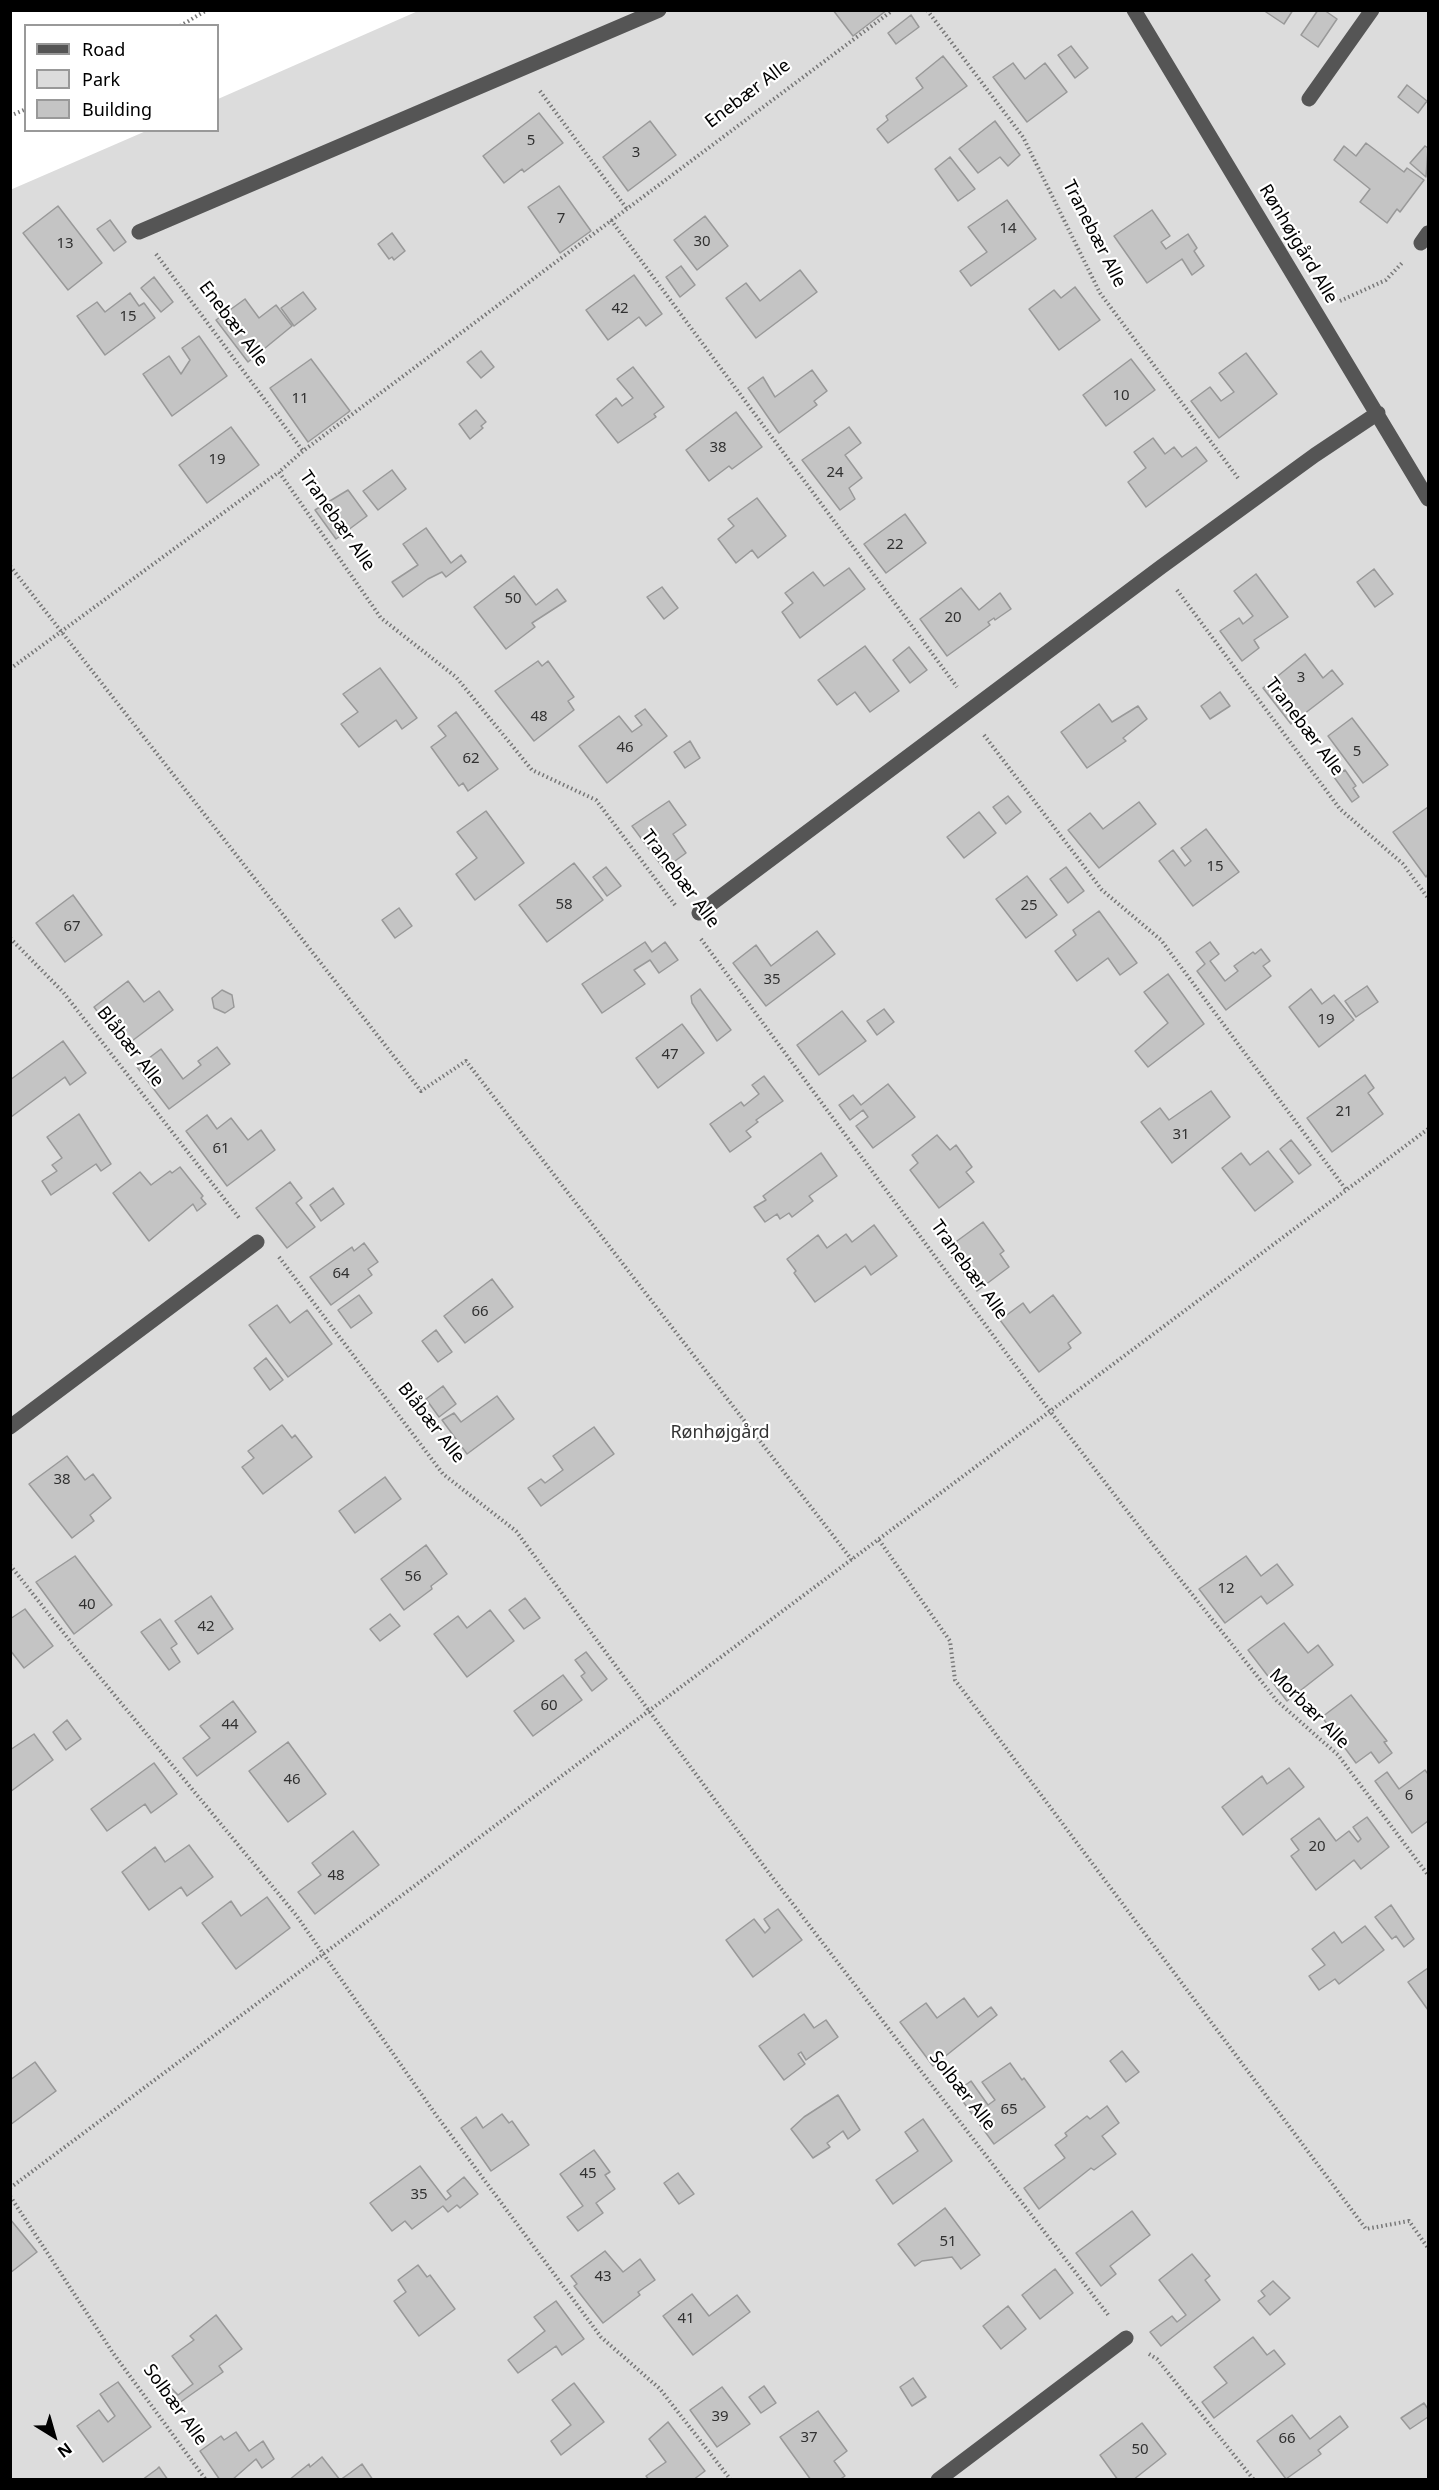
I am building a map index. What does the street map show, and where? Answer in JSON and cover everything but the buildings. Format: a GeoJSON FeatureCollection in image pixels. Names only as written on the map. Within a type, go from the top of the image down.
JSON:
{"type":"FeatureCollection","features":[{"type":"Feature","properties":{"kind":"street"},"geometry":{"type":"LineString","coordinates":[[139,232],[659,10]]}},
{"type":"Feature","properties":{"kind":"street","name":"Rønhøjgård Alle"},"geometry":{"type":"LineString","coordinates":[[1134,10],[1428,499]]}},
{"type":"Feature","properties":{"kind":"street"},"geometry":{"type":"LineString","coordinates":[[1309,99],[1372,10]]}},
{"type":"Feature","properties":{"kind":"street","name":"Tranebær Alle"},"geometry":{"type":"LineString","coordinates":[[699,913],[1161,567],[1378,413]]}},
{"type":"Feature","properties":{"kind":"street"},"geometry":{"type":"LineString","coordinates":[[10,1427],[257,1242]]}},
{"type":"Feature","properties":{"kind":"street"},"geometry":{"type":"LineString","coordinates":[[938,2480],[1126,2338]]}},
{"type":"Feature","properties":{"kind":"path"},"geometry":{"type":"LineString","coordinates":[[183,24],[207,10]]}},
{"type":"Feature","properties":{"kind":"path","name":"Enebær Alle"},"geometry":{"type":"LineString","coordinates":[[139,232],[303,451],[893,10]]}},
{"type":"Feature","properties":{"kind":"path","name":"Tranebær Alle"},"geometry":{"type":"LineString","coordinates":[[927,10],[1023,137],[1100,293],[1254,499]]}},
{"type":"Feature","properties":{"kind":"path"},"geometry":{"type":"LineString","coordinates":[[523,68],[627,209]]}},
{"type":"Feature","properties":{"kind":"path"},"geometry":{"type":"LineString","coordinates":[[10,116],[24,110]]}},
{"type":"Feature","properties":{"kind":"path"},"geometry":{"type":"LineString","coordinates":[[611,220],[1102,890],[1161,940],[1347,1191]]}},
{"type":"Feature","properties":{"kind":"path"},"geometry":{"type":"LineString","coordinates":[[1317,313],[1386,280],[1425,238]]}},
{"type":"Feature","properties":{"kind":"path","name":"Tranebær Alle"},"geometry":{"type":"LineString","coordinates":[[303,451],[279,472],[381,618],[456,677],[532,770],[596,800],[681,913]]}},
{"type":"Feature","properties":{"kind":"path"},"geometry":{"type":"LineString","coordinates":[[10,669],[279,472]]}},
{"type":"Feature","properties":{"kind":"path"},"geometry":{"type":"LineString","coordinates":[[10,566],[421,1092],[466,1061],[852,1560]]}},
{"type":"Feature","properties":{"kind":"path","name":"Tranebær Alle"},"geometry":{"type":"LineString","coordinates":[[1161,567],[1340,809],[1403,864],[1428,898]]}},
{"type":"Feature","properties":{"kind":"path","name":"Tranebær Alle"},"geometry":{"type":"LineString","coordinates":[[695,932],[1052,1412]]}},
{"type":"Feature","properties":{"kind":"path","name":"Blåbær Alle"},"geometry":{"type":"LineString","coordinates":[[10,938],[63,992],[257,1242],[284,1260],[443,1474],[516,1531],[649,1712]]}},
{"type":"Feature","properties":{"kind":"path"},"geometry":{"type":"LineString","coordinates":[[10,2188],[1428,1129]]}},
{"type":"Feature","properties":{"kind":"path","name":"Morbær Alle"},"geometry":{"type":"LineString","coordinates":[[1052,1412],[1168,1564],[1277,1701],[1338,1755],[1428,1875]]}},
{"type":"Feature","properties":{"kind":"path"},"geometry":{"type":"LineString","coordinates":[[879,1540],[951,1641],[955,1680],[1366,2229],[1409,2221],[1428,2248]]}},
{"type":"Feature","properties":{"kind":"path"},"geometry":{"type":"LineString","coordinates":[[10,1565],[289,1906],[436,2115],[602,2337],[660,2389],[731,2480]]}},
{"type":"Feature","properties":{"kind":"path","name":"Solbær Alle"},"geometry":{"type":"LineString","coordinates":[[649,1712],[766,1869],[1126,2338],[1157,2360],[1254,2480]]}},
{"type":"Feature","properties":{"kind":"path","name":"Solbær Alle"},"geometry":{"type":"LineString","coordinates":[[10,2196],[113,2353],[206,2480]]}},
{"type":"Feature","properties":{"kind":"green space","name":"Rønhøjgård"},"geometry":{"type":"Polygon","coordinates":[[[418,11],[1428,11],[1428,2479],[11,2479],[10,190],[144,132],[219,132],[219,99],[418,11]]]}}]}
